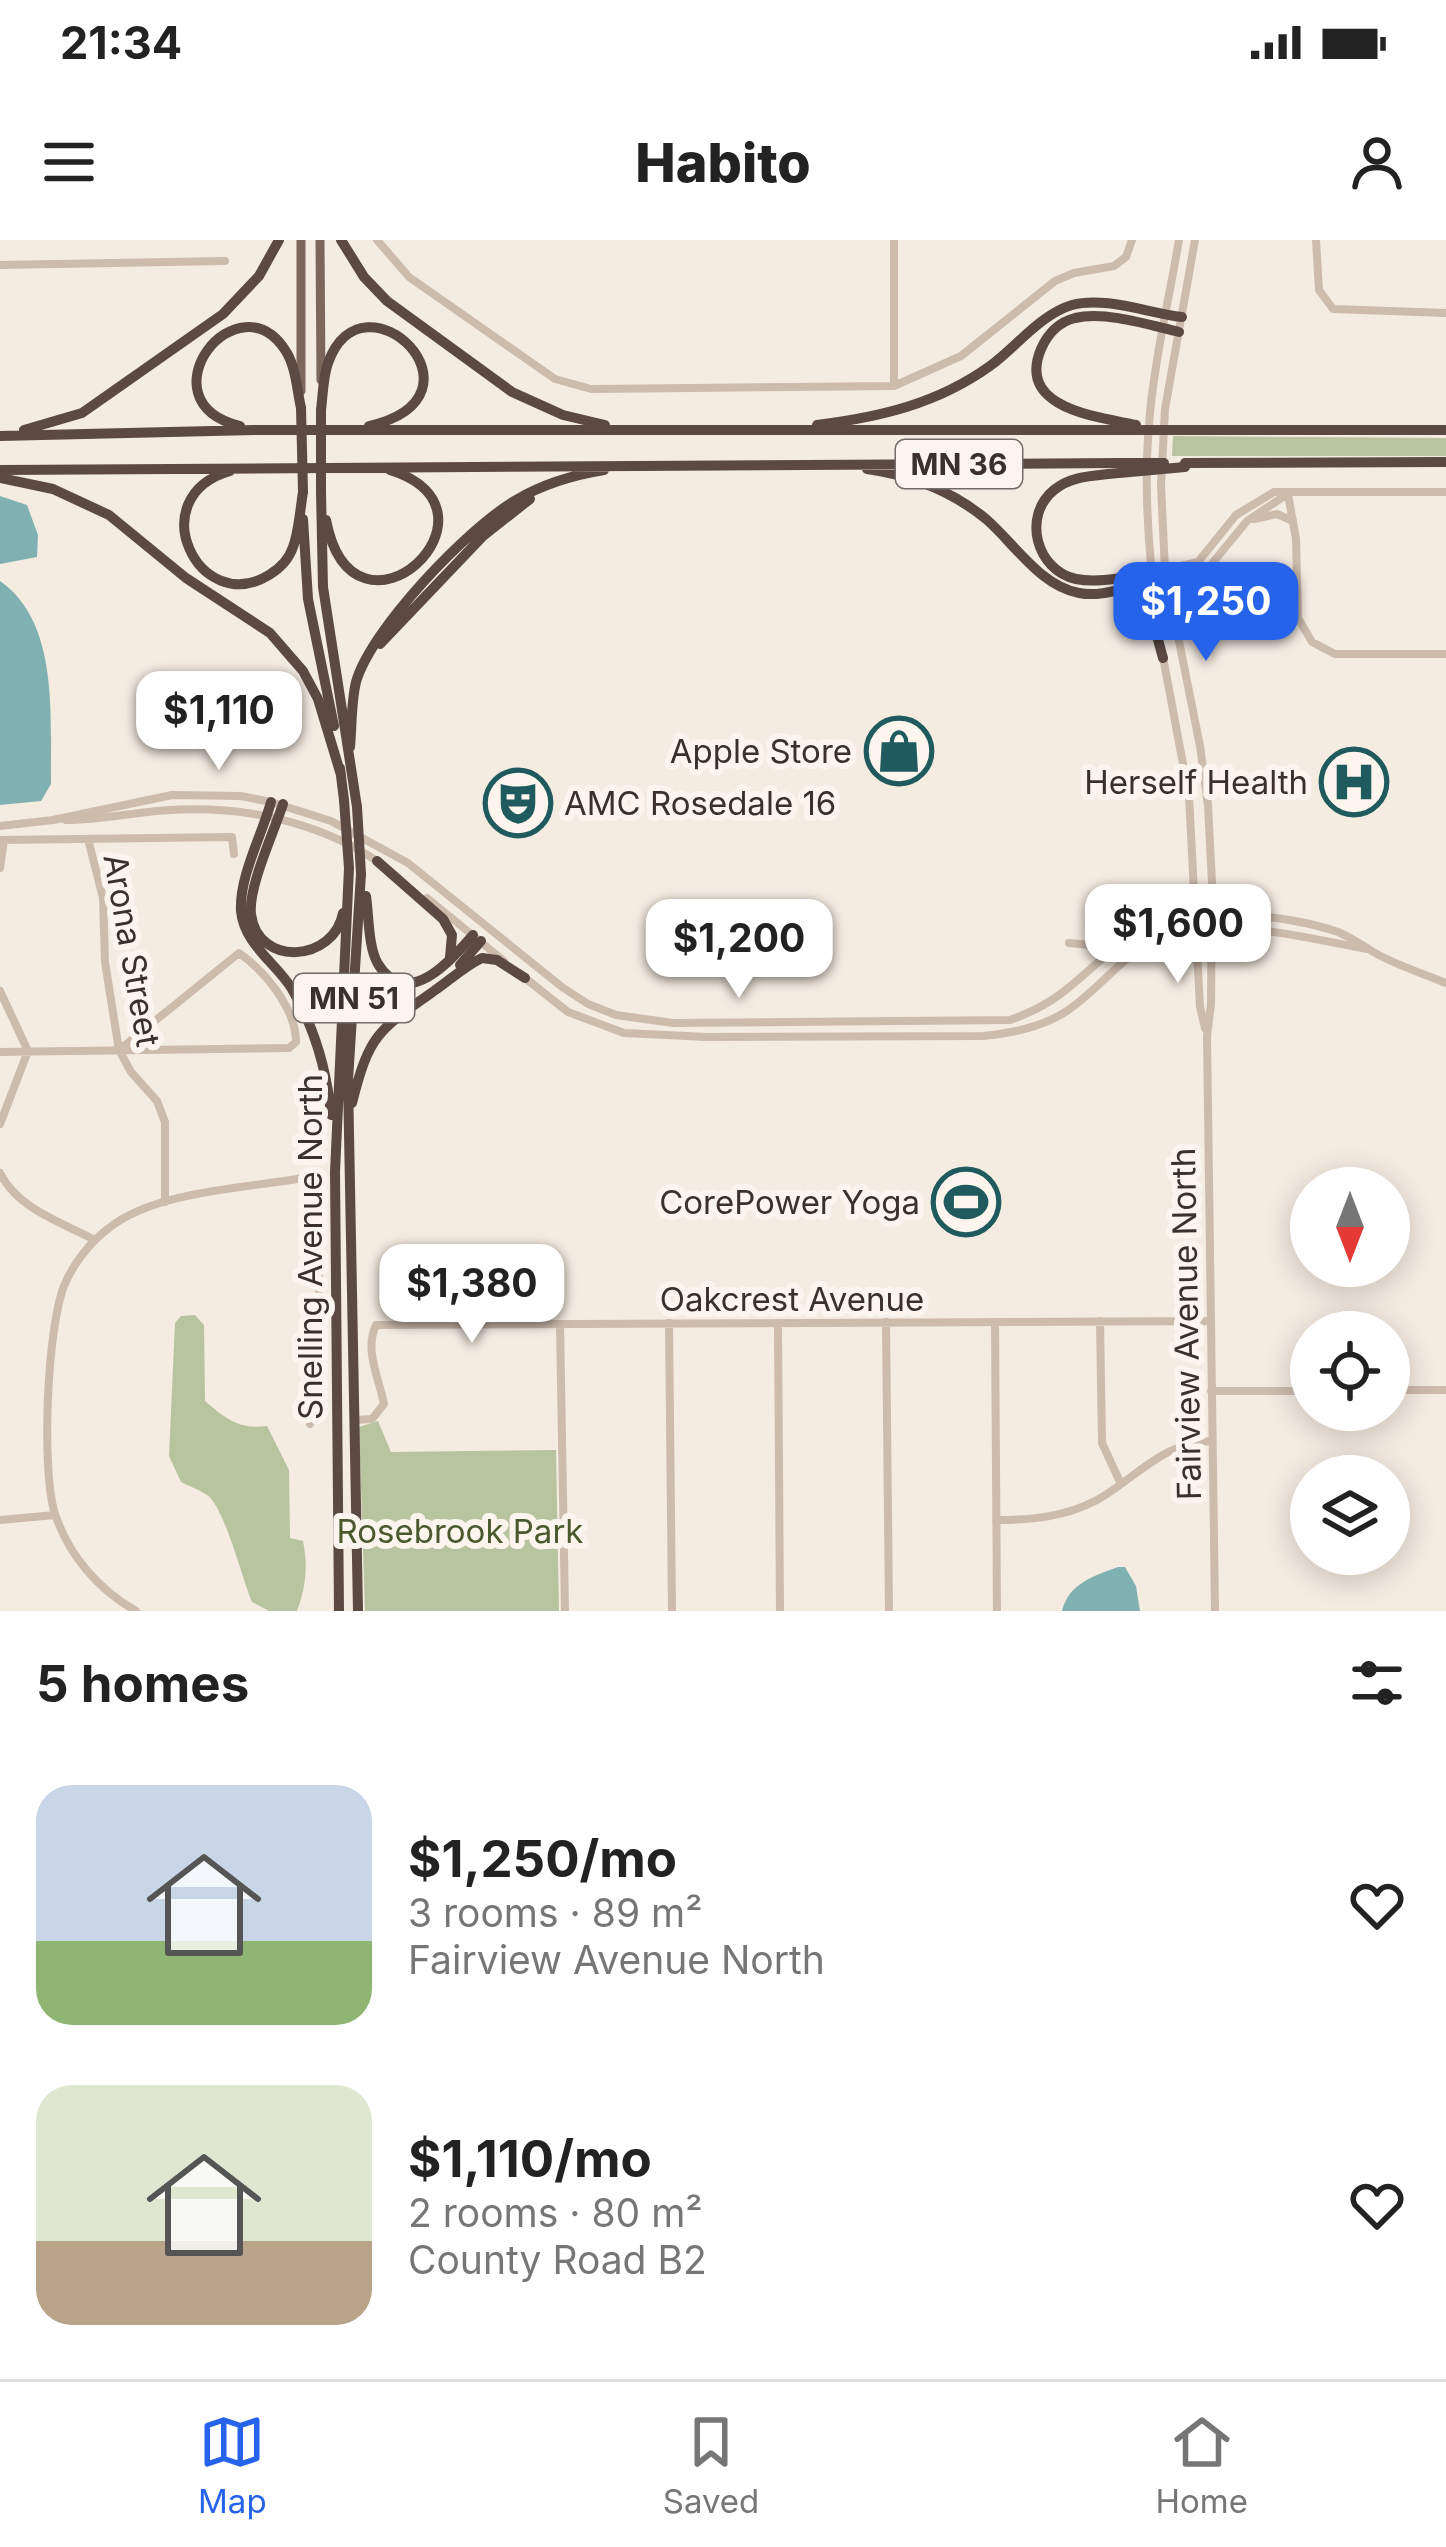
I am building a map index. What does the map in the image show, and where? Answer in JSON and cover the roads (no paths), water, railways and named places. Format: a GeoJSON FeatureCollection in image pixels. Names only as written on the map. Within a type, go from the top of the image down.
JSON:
{"type":"FeatureCollection","features":[{"type":"Feature","properties":{"kind":"highway"},"geometry":{"type":"LineString","coordinates":[[0,434],[56,423],[103,400],[234,304],[259,276],[279,240]]}},
{"type":"Feature","properties":{"kind":"highway"},"geometry":{"type":"LineString","coordinates":[[341,240],[364,277],[387,301],[512,392],[563,415],[638,430]]}},
{"type":"Feature","properties":{"kind":"highway"},"geometry":{"type":"LineString","coordinates":[[760,430],[856,420],[929,400],[980,373],[1067,306],[1098,303],[1172,321],[1179,332]]}},
{"type":"Feature","properties":{"kind":"highway"},"geometry":{"type":"LineString","coordinates":[[1172,321],[1083,316],[1059,325],[1044,343],[1038,370],[1050,397],[1073,412],[1149,430],[1446,430]]}},
{"type":"Feature","properties":{"kind":"highway"},"geometry":{"type":"LineString","coordinates":[[321,410],[329,360],[344,338],[380,328],[409,342],[423,373],[422,388],[412,405],[389,421],[342,430]]}},
{"type":"Feature","properties":{"kind":"highway"},"geometry":{"type":"LineString","coordinates":[[255,430],[223,421],[199,393],[202,356],[223,334],[255,329],[280,343],[291,359],[301,408]]}},
{"type":"Feature","properties":{"kind":"highway","name":"Snelling Avenue North"},"geometry":{"type":"LineString","coordinates":[[301,408],[306,582],[355,875],[335,1172],[339,1611]]}},
{"type":"Feature","properties":{"kind":"highway","name":"Snelling Avenue North"},"geometry":{"type":"LineString","coordinates":[[321,410],[323,587],[357,807],[348,1118],[358,1611]]}},
{"type":"Feature","properties":{"kind":"highway","name":"MN 36"},"geometry":{"type":"LineString","coordinates":[[0,434],[1115,425]]}},
{"type":"Feature","properties":{"kind":"highway","name":"MN 36"},"geometry":{"type":"LineString","coordinates":[[0,474],[260,466],[1446,462]]}},
{"type":"Feature","properties":{"kind":"highway"},"geometry":{"type":"LineString","coordinates":[[350,747],[353,701],[365,660],[391,620],[483,524],[513,502],[567,478],[664,464]]}},
{"type":"Feature","properties":{"kind":"highway"},"geometry":{"type":"LineString","coordinates":[[797,464],[872,470],[936,488],[987,520],[1055,584],[1085,594],[1114,592],[1152,578]]}},
{"type":"Feature","properties":{"kind":"highway"},"geometry":{"type":"LineString","coordinates":[[1152,578],[1079,579],[1053,567],[1041,551],[1035,529],[1048,496],[1076,478],[1185,465]]}},
{"type":"Feature","properties":{"kind":"highway"},"geometry":{"type":"LineString","coordinates":[[260,466],[212,478],[196,491],[187,507],[183,526],[187,547],[212,576],[250,582],[276,570],[293,547],[303,492]]}},
{"type":"Feature","properties":{"kind":"highway"},"geometry":{"type":"LineString","coordinates":[[321,492],[330,542],[346,568],[370,579],[408,573],[434,545],[436,512],[428,493],[414,480],[381,467]]}},
{"type":"Feature","properties":{"kind":"highway"},"geometry":{"type":"LineString","coordinates":[[0,474],[95,507],[186,578],[271,633],[292,656],[318,699],[341,775]]}},
{"type":"Feature","properties":{"kind":"highway"},"geometry":{"type":"LineString","coordinates":[[1114,592],[1140,599],[1146,606],[1163,658]]}},
{"type":"Feature","properties":{"kind":"highway"},"geometry":{"type":"LineString","coordinates":[[277,803],[251,903],[254,925],[263,940],[296,953],[327,942],[341,922],[355,875]]}},
{"type":"Feature","properties":{"kind":"highway"},"geometry":{"type":"LineString","coordinates":[[273,817],[244,891],[243,922],[251,940],[281,973],[310,1025],[327,1082],[335,1172]]}},
{"type":"Feature","properties":{"kind":"highway"},"geometry":{"type":"LineString","coordinates":[[377,861],[450,928],[453,940],[446,967]]}},
{"type":"Feature","properties":{"kind":"highway"},"geometry":{"type":"LineString","coordinates":[[355,875],[376,959],[383,970],[413,982],[446,967],[477,938]]}},
{"type":"Feature","properties":{"kind":"highway"},"geometry":{"type":"LineString","coordinates":[[432,993],[477,938]]}},
{"type":"Feature","properties":{"kind":"highway"},"geometry":{"type":"LineString","coordinates":[[348,1118],[361,1066],[376,1036],[403,1010],[482,958],[496,960],[525,978]]}},
{"type":"Feature","properties":{"kind":"main road","name":"Snelling Avenue North"},"geometry":{"type":"LineString","coordinates":[[301,240],[301,408]]}},
{"type":"Feature","properties":{"kind":"main road","name":"Snelling Avenue North"},"geometry":{"type":"LineString","coordinates":[[320,240],[321,410]]}},
{"type":"Feature","properties":{"kind":"street"},"geometry":{"type":"LineString","coordinates":[[377,240],[410,277],[555,379],[572,386],[894,386],[961,356],[1055,281],[1114,266],[1126,256],[1132,240]]}},
{"type":"Feature","properties":{"kind":"street"},"geometry":{"type":"LineString","coordinates":[[894,240],[894,386]]}},
{"type":"Feature","properties":{"kind":"street","name":"Fairview Avenue North"},"geometry":{"type":"LineString","coordinates":[[1172,321],[1179,240]]}},
{"type":"Feature","properties":{"kind":"street","name":"Fairview Avenue North"},"geometry":{"type":"LineString","coordinates":[[1196,240],[1149,423],[1146,492],[1163,658],[1188,788],[1200,1006],[1207,1036]]}},
{"type":"Feature","properties":{"kind":"street"},"geometry":{"type":"LineString","coordinates":[[1316,240],[1319,290],[1333,309],[1446,313]]}},
{"type":"Feature","properties":{"kind":"street"},"geometry":{"type":"LineString","coordinates":[[0,265],[225,261]]}},
{"type":"Feature","properties":{"kind":"street","name":"Fairview Avenue North"},"geometry":{"type":"LineString","coordinates":[[1179,332],[1162,442],[1166,576],[1205,778],[1212,864],[1207,1036],[1214,1611]]}},
{"type":"Feature","properties":{"kind":"street"},"geometry":{"type":"LineString","coordinates":[[1166,576],[1204,558],[1250,505],[1274,492],[1446,492]]}},
{"type":"Feature","properties":{"kind":"street"},"geometry":{"type":"LineString","coordinates":[[1152,578],[1205,572],[1247,521],[1288,494]]}},
{"type":"Feature","properties":{"kind":"street"},"geometry":{"type":"LineString","coordinates":[[1288,494],[1298,618],[1312,642],[1335,654],[1446,654]]}},
{"type":"Feature","properties":{"kind":"street"},"geometry":{"type":"LineString","coordinates":[[1247,521],[1277,514],[1293,521]]}},
{"type":"Feature","properties":{"kind":"street"},"geometry":{"type":"LineString","coordinates":[[53,820],[172,795],[241,796],[331,821],[422,873],[588,1004],[638,1021],[1010,1020],[1064,995],[1131,937]]}},
{"type":"Feature","properties":{"kind":"street"},"geometry":{"type":"LineString","coordinates":[[0,826],[196,809],[273,817],[346,843],[377,861],[568,1012],[624,1033],[983,1036],[1020,1031],[1062,1014],[1140,949],[1170,935],[1211,930],[1276,932],[1368,949]]}},
{"type":"Feature","properties":{"kind":"street"},"geometry":{"type":"LineString","coordinates":[[0,868],[2,840],[232,837],[234,854]]}},
{"type":"Feature","properties":{"kind":"street","name":"Arona Street"},"geometry":{"type":"LineString","coordinates":[[88,839],[103,898],[118,1050],[162,1111],[165,1202]]}},
{"type":"Feature","properties":{"kind":"street"},"geometry":{"type":"LineString","coordinates":[[1070,943],[1100,946],[1198,916],[1304,922],[1342,934],[1446,983]]}},
{"type":"Feature","properties":{"kind":"street"},"geometry":{"type":"LineString","coordinates":[[477,938],[487,925]]}},
{"type":"Feature","properties":{"kind":"street"},"geometry":{"type":"LineString","coordinates":[[0,1052],[289,1048],[296,1042],[296,1033],[279,995],[239,953],[118,1050]]}},
{"type":"Feature","properties":{"kind":"street"},"geometry":{"type":"LineString","coordinates":[[0,992],[28,1051],[0,1124]]}},
{"type":"Feature","properties":{"kind":"street"},"geometry":{"type":"LineString","coordinates":[[706,1023],[707,1037]]}},
{"type":"Feature","properties":{"kind":"street"},"geometry":{"type":"LineString","coordinates":[[0,1173],[7,1194],[95,1240]]}},
{"type":"Feature","properties":{"kind":"street"},"geometry":{"type":"LineString","coordinates":[[136,1611],[84,1568],[56,1515],[48,1473],[58,1310],[66,1280],[95,1240],[133,1213],[165,1202],[303,1178],[316,1184],[320,1408],[310,1424]]}},
{"type":"Feature","properties":{"kind":"street","name":"Oakcrest Avenue"},"geometry":{"type":"LineString","coordinates":[[356,1420],[372,1419],[384,1404],[373,1367],[374,1327],[1210,1321]]}},
{"type":"Feature","properties":{"kind":"street"},"geometry":{"type":"LineString","coordinates":[[886,1322],[889,1611]]}},
{"type":"Feature","properties":{"kind":"street"},"geometry":{"type":"LineString","coordinates":[[995,1322],[997,1611]]}},
{"type":"Feature","properties":{"kind":"street"},"geometry":{"type":"LineString","coordinates":[[1100,1322],[1102,1443],[1121,1484]]}},
{"type":"Feature","properties":{"kind":"street"},"geometry":{"type":"LineString","coordinates":[[670,1323],[672,1611]]}},
{"type":"Feature","properties":{"kind":"street"},"geometry":{"type":"LineString","coordinates":[[778,1323],[780,1611]]}},
{"type":"Feature","properties":{"kind":"street"},"geometry":{"type":"LineString","coordinates":[[560,1324],[565,1611]]}},
{"type":"Feature","properties":{"kind":"street"},"geometry":{"type":"LineString","coordinates":[[1410,1390],[1446,1390]]}},
{"type":"Feature","properties":{"kind":"street"},"geometry":{"type":"LineString","coordinates":[[1211,1391],[1290,1391]]}},
{"type":"Feature","properties":{"kind":"street"},"geometry":{"type":"LineString","coordinates":[[997,1520],[1069,1512],[1179,1444],[1212,1441]]}},
{"type":"Feature","properties":{"kind":"street"},"geometry":{"type":"LineString","coordinates":[[0,1520],[56,1515]]}},
{"type":"Feature","properties":{"kind":"water"},"geometry":{"type":"Polygon","coordinates":[[[0,496],[27,505],[38,535],[37,557],[0,564],[0,496]]]}},
{"type":"Feature","properties":{"kind":"water"},"geometry":{"type":"Polygon","coordinates":[[[0,581],[19,599],[42,646],[50,702],[51,784],[41,801],[0,805],[0,581]]]}},
{"type":"Feature","properties":{"kind":"water"},"geometry":{"type":"Polygon","coordinates":[[[1125,1567],[1136,1586],[1140,1611],[1062,1611],[1076,1587],[1125,1567]]]}},
{"type":"Feature","properties":{"kind":"place","name":"Apple Store"},"geometry":{"type":"Point","coordinates":[899,751]}},
{"type":"Feature","properties":{"kind":"place","name":"Herself Health"},"geometry":{"type":"Point","coordinates":[1354,782]}},
{"type":"Feature","properties":{"kind":"place","name":"AMC Rosedale 16"},"geometry":{"type":"Point","coordinates":[518,803]}},
{"type":"Feature","properties":{"kind":"place","name":"CorePower Yoga"},"geometry":{"type":"Point","coordinates":[966,1202]}},
{"type":"Feature","properties":{"kind":"park label","name":"Rosebrook Park"},"geometry":{"type":"Point","coordinates":[460,1531]}}]}
